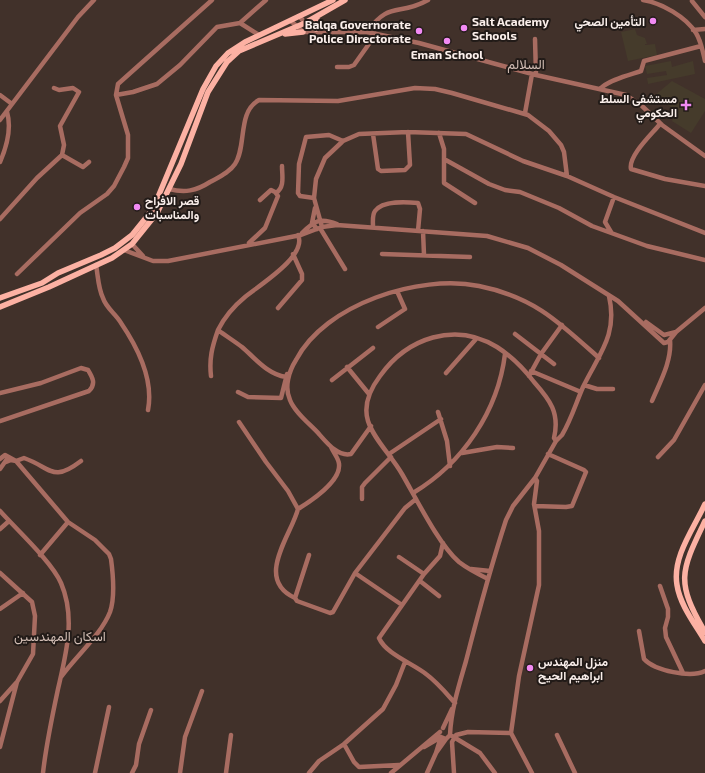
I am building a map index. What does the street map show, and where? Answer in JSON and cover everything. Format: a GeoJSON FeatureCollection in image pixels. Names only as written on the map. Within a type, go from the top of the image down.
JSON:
{"type":"FeatureCollection","features":[{"type":"Feature","properties":{"kind":"main road"},"geometry":{"type":"LineString","coordinates":[[0,307],[112,258],[132,244],[152,221],[169,189],[185,153],[208,77],[228,53],[260,34],[300,17],[333,0]]}},
{"type":"Feature","properties":{"kind":"main road"},"geometry":{"type":"LineString","coordinates":[[0,298],[42,283],[69,268],[115,248],[125,242],[150,213],[205,90],[221,69],[239,51],[318,17],[345,0]]}},
{"type":"Feature","properties":{"kind":"main road"},"geometry":{"type":"LineString","coordinates":[[316,29],[318,17]]}},
{"type":"Feature","properties":{"kind":"main road"},"geometry":{"type":"LineString","coordinates":[[279,35],[303,32]]}},
{"type":"Feature","properties":{"kind":"main road"},"geometry":{"type":"LineString","coordinates":[[69,268],[73,276]]}},
{"type":"Feature","properties":{"kind":"main road"},"geometry":{"type":"LineString","coordinates":[[705,504],[682,550],[676,575],[679,593],[705,641]]}},
{"type":"Feature","properties":{"kind":"main road"},"geometry":{"type":"LineString","coordinates":[[705,521],[685,564],[684,576],[686,593],[705,632]]}},
{"type":"Feature","properties":{"kind":"street"},"geometry":{"type":"LineString","coordinates":[[17,274],[72,219],[107,194],[114,186],[128,158],[126,124],[116,95],[119,83],[212,0]]}},
{"type":"Feature","properties":{"kind":"street"},"geometry":{"type":"LineString","coordinates":[[116,95],[133,92],[157,84],[180,65],[217,27],[240,23],[266,0]]}},
{"type":"Feature","properties":{"kind":"street"},"geometry":{"type":"LineString","coordinates":[[367,32],[377,15],[386,8],[415,5],[428,0]]}},
{"type":"Feature","properties":{"kind":"street"},"geometry":{"type":"LineString","coordinates":[[643,0],[657,3],[666,8],[694,30],[701,46],[705,61]]}},
{"type":"Feature","properties":{"kind":"street"},"geometry":{"type":"LineString","coordinates":[[0,120],[78,17],[92,1]]}},
{"type":"Feature","properties":{"kind":"street"},"geometry":{"type":"LineString","coordinates":[[692,1],[705,17]]}},
{"type":"Feature","properties":{"kind":"street"},"geometry":{"type":"LineString","coordinates":[[300,17],[305,23],[323,32]]}},
{"type":"Feature","properties":{"kind":"street"},"geometry":{"type":"LineString","coordinates":[[291,21],[303,32],[367,32],[419,43],[534,74],[632,98],[660,124],[705,156]]}},
{"type":"Feature","properties":{"kind":"street"},"geometry":{"type":"LineString","coordinates":[[240,23],[260,34]]}},
{"type":"Feature","properties":{"kind":"street"},"geometry":{"type":"LineString","coordinates":[[694,30],[705,29]]}},
{"type":"Feature","properties":{"kind":"street"},"geometry":{"type":"LineString","coordinates":[[337,67],[349,67],[354,65],[376,34]]}},
{"type":"Feature","properties":{"kind":"street"},"geometry":{"type":"LineString","coordinates":[[525,113],[534,74],[535,39]]}},
{"type":"Feature","properties":{"kind":"street"},"geometry":{"type":"LineString","coordinates":[[600,89],[628,74],[641,71],[644,61],[701,46]]}},
{"type":"Feature","properties":{"kind":"street"},"geometry":{"type":"LineString","coordinates":[[0,219],[37,178],[62,155],[64,145],[60,126],[79,92],[73,88],[58,90],[54,88]]}},
{"type":"Feature","properties":{"kind":"street"},"geometry":{"type":"LineString","coordinates":[[169,189],[180,192],[191,191],[203,187],[230,170],[240,154],[248,115],[252,105],[259,100],[338,100],[397,90],[429,88],[525,113],[549,131],[561,145],[567,176]]}},
{"type":"Feature","properties":{"kind":"street"},"geometry":{"type":"LineString","coordinates":[[0,95],[12,104]]}},
{"type":"Feature","properties":{"kind":"street"},"geometry":{"type":"LineString","coordinates":[[0,162],[8,138],[9,121],[7,112]]}},
{"type":"Feature","properties":{"kind":"street"},"geometry":{"type":"LineString","coordinates":[[660,124],[637,151],[631,161],[632,169],[665,179],[705,186]]}},
{"type":"Feature","properties":{"kind":"street"},"geometry":{"type":"LineString","coordinates":[[374,134],[378,169],[381,171],[405,170],[408,169],[410,165],[408,132]]}},
{"type":"Feature","properties":{"kind":"street"},"geometry":{"type":"LineString","coordinates":[[312,223],[315,208],[314,198],[316,179],[325,158],[343,141],[359,134],[408,132],[466,134],[523,161],[567,176],[614,198],[705,233]]}},
{"type":"Feature","properties":{"kind":"street"},"geometry":{"type":"LineString","coordinates":[[439,133],[443,146],[444,183],[475,203]]}},
{"type":"Feature","properties":{"kind":"street"},"geometry":{"type":"LineString","coordinates":[[314,198],[300,196],[298,193],[299,164],[305,139],[309,136],[329,135],[343,141]]}},
{"type":"Feature","properties":{"kind":"street"},"geometry":{"type":"LineString","coordinates":[[62,155],[83,167],[90,162]]}},
{"type":"Feature","properties":{"kind":"street"},"geometry":{"type":"LineString","coordinates":[[444,159],[488,184],[505,190],[520,192],[559,208],[592,226],[647,246],[705,260]]}},
{"type":"Feature","properties":{"kind":"street"},"geometry":{"type":"LineString","coordinates":[[276,193],[280,191],[283,184],[282,166]]}},
{"type":"Feature","properties":{"kind":"street"},"geometry":{"type":"LineString","coordinates":[[248,244],[265,228],[278,198],[276,193],[271,190],[260,200]]}},
{"type":"Feature","properties":{"kind":"street"},"geometry":{"type":"LineString","coordinates":[[611,232],[605,222],[614,198]]}},
{"type":"Feature","properties":{"kind":"street"},"geometry":{"type":"LineString","coordinates":[[373,227],[374,214],[380,207],[405,202],[418,203],[420,208],[420,231],[424,255]]}},
{"type":"Feature","properties":{"kind":"street"},"geometry":{"type":"LineString","coordinates":[[315,208],[321,219],[320,228]]}},
{"type":"Feature","properties":{"kind":"street"},"geometry":{"type":"LineString","coordinates":[[211,376],[210,360],[218,330],[235,307],[286,265],[299,243],[300,235],[312,223],[321,219],[338,225]]}},
{"type":"Feature","properties":{"kind":"street"},"geometry":{"type":"LineString","coordinates":[[312,223],[320,228],[345,269]]}},
{"type":"Feature","properties":{"kind":"street"},"geometry":{"type":"LineString","coordinates":[[124,250],[144,256],[154,261],[168,261],[248,244],[300,235],[320,228],[338,225],[487,236],[528,248],[560,265],[609,296],[661,334],[666,335],[676,332]]}},
{"type":"Feature","properties":{"kind":"street"},"geometry":{"type":"LineString","coordinates":[[132,244],[144,256]]}},
{"type":"Feature","properties":{"kind":"street"},"geometry":{"type":"LineString","coordinates":[[278,308],[302,280],[302,274],[293,254]]}},
{"type":"Feature","properties":{"kind":"street"},"geometry":{"type":"LineString","coordinates":[[382,254],[470,257]]}},
{"type":"Feature","properties":{"kind":"street"},"geometry":{"type":"LineString","coordinates":[[96,265],[102,298],[121,322],[135,346],[147,377],[150,395],[148,410]]}},
{"type":"Feature","properties":{"kind":"street"},"geometry":{"type":"LineString","coordinates":[[238,392],[248,396],[281,398],[286,377],[306,344],[331,321],[362,304],[398,291],[428,285],[478,286],[519,298],[532,304],[562,325],[599,358]]}},
{"type":"Feature","properties":{"kind":"street"},"geometry":{"type":"LineString","coordinates":[[378,326],[404,309],[398,291]]}},
{"type":"Feature","properties":{"kind":"street"},"geometry":{"type":"LineString","coordinates":[[427,773],[454,704],[490,571],[506,520],[513,506],[535,478],[556,441],[559,440],[569,422],[584,385],[608,339],[611,328],[609,296]]}},
{"type":"Feature","properties":{"kind":"street"},"geometry":{"type":"LineString","coordinates":[[634,314],[662,342],[666,343],[676,332],[705,308]]}},
{"type":"Feature","properties":{"kind":"street"},"geometry":{"type":"LineString","coordinates":[[530,373],[541,354],[562,325]]}},
{"type":"Feature","properties":{"kind":"street"},"geometry":{"type":"LineString","coordinates":[[218,330],[241,346],[275,374],[286,377]]}},
{"type":"Feature","properties":{"kind":"street"},"geometry":{"type":"LineString","coordinates":[[488,579],[470,570],[450,553],[443,543],[370,426],[366,413],[370,394],[387,366],[418,343],[441,335],[454,334],[476,339],[496,346],[530,373],[581,392]]}},
{"type":"Feature","properties":{"kind":"street"},"geometry":{"type":"LineString","coordinates":[[515,334],[554,364]]}},
{"type":"Feature","properties":{"kind":"street"},"geometry":{"type":"LineString","coordinates":[[446,373],[476,339]]}},
{"type":"Feature","properties":{"kind":"street"},"geometry":{"type":"LineString","coordinates":[[652,401],[668,362],[671,350],[670,340]]}},
{"type":"Feature","properties":{"kind":"street"},"geometry":{"type":"LineString","coordinates":[[332,380],[373,348]]}},
{"type":"Feature","properties":{"kind":"street"},"geometry":{"type":"LineString","coordinates":[[413,493],[436,478],[462,453],[483,421],[504,368],[505,354]]}},
{"type":"Feature","properties":{"kind":"street"},"geometry":{"type":"LineString","coordinates":[[504,368],[513,360]]}},
{"type":"Feature","properties":{"kind":"street"},"geometry":{"type":"LineString","coordinates":[[347,367],[370,394]]}},
{"type":"Feature","properties":{"kind":"street"},"geometry":{"type":"LineString","coordinates":[[0,392],[35,385],[81,368],[88,370],[94,383],[89,391],[0,421]]}},
{"type":"Feature","properties":{"kind":"street"},"geometry":{"type":"LineString","coordinates":[[290,370],[288,383],[290,401],[330,447],[339,463],[338,474],[334,480],[310,502],[298,509]]}},
{"type":"Feature","properties":{"kind":"street"},"geometry":{"type":"LineString","coordinates":[[530,373],[554,410],[557,422],[554,438],[556,441]]}},
{"type":"Feature","properties":{"kind":"street"},"geometry":{"type":"LineString","coordinates":[[584,385],[597,389],[613,389]]}},
{"type":"Feature","properties":{"kind":"street"},"geometry":{"type":"LineString","coordinates":[[658,457],[674,440],[705,385]]}},
{"type":"Feature","properties":{"kind":"street"},"geometry":{"type":"LineString","coordinates":[[438,412],[447,441],[450,466]]}},
{"type":"Feature","properties":{"kind":"street"},"geometry":{"type":"LineString","coordinates":[[362,498],[362,487],[390,456],[441,419]]}},
{"type":"Feature","properties":{"kind":"street"},"geometry":{"type":"LineString","coordinates":[[239,422],[288,491],[298,509],[296,517],[278,555],[277,567],[280,586],[286,593],[295,598],[297,602],[330,613],[333,612],[355,573],[404,508],[416,499]]}},
{"type":"Feature","properties":{"kind":"street"},"geometry":{"type":"LineString","coordinates":[[330,447],[346,455],[351,454],[370,426]]}},
{"type":"Feature","properties":{"kind":"street"},"geometry":{"type":"LineString","coordinates":[[462,453],[497,447],[513,448]]}},
{"type":"Feature","properties":{"kind":"street"},"geometry":{"type":"LineString","coordinates":[[535,506],[566,508],[572,506],[586,472],[548,454]]}},
{"type":"Feature","properties":{"kind":"street"},"geometry":{"type":"LineString","coordinates":[[1,456],[16,461],[68,522],[95,540],[109,554],[112,566],[112,594],[110,611],[105,622],[61,677]]}},
{"type":"Feature","properties":{"kind":"street"},"geometry":{"type":"LineString","coordinates":[[1,456],[7,458],[6,462]]}},
{"type":"Feature","properties":{"kind":"street"},"geometry":{"type":"LineString","coordinates":[[0,469],[6,462],[24,458],[56,473],[69,470],[81,461]]}},
{"type":"Feature","properties":{"kind":"street"},"geometry":{"type":"LineString","coordinates":[[532,773],[511,733],[520,670],[539,585],[539,531],[535,506],[537,482],[535,478]]}},
{"type":"Feature","properties":{"kind":"street"},"geometry":{"type":"LineString","coordinates":[[0,511],[53,569],[61,582],[70,622],[66,658],[46,750],[43,773]]}},
{"type":"Feature","properties":{"kind":"street"},"geometry":{"type":"LineString","coordinates":[[0,529],[9,521]]}},
{"type":"Feature","properties":{"kind":"street"},"geometry":{"type":"LineString","coordinates":[[40,555],[68,522]]}},
{"type":"Feature","properties":{"kind":"street"},"geometry":{"type":"LineString","coordinates":[[443,543],[440,556],[424,574],[379,638],[405,662],[430,677],[454,704],[451,734],[454,773]]}},
{"type":"Feature","properties":{"kind":"street"},"geometry":{"type":"LineString","coordinates":[[440,556],[450,553]]}},
{"type":"Feature","properties":{"kind":"street"},"geometry":{"type":"LineString","coordinates":[[295,598],[309,555]]}},
{"type":"Feature","properties":{"kind":"street"},"geometry":{"type":"LineString","coordinates":[[399,557],[424,574]]}},
{"type":"Feature","properties":{"kind":"street"},"geometry":{"type":"LineString","coordinates":[[470,570],[490,571]]}},
{"type":"Feature","properties":{"kind":"street"},"geometry":{"type":"LineString","coordinates":[[0,573],[32,602],[34,607],[35,630],[32,658],[17,682],[0,701]]}},
{"type":"Feature","properties":{"kind":"street"},"geometry":{"type":"LineString","coordinates":[[355,573],[402,605]]}},
{"type":"Feature","properties":{"kind":"street"},"geometry":{"type":"LineString","coordinates":[[420,581],[439,596]]}},
{"type":"Feature","properties":{"kind":"street"},"geometry":{"type":"LineString","coordinates":[[660,586],[668,609],[668,617],[664,628],[666,637],[684,673]]}},
{"type":"Feature","properties":{"kind":"street"},"geometry":{"type":"LineString","coordinates":[[0,609],[23,593]]}},
{"type":"Feature","properties":{"kind":"street"},"geometry":{"type":"LineString","coordinates":[[639,630],[644,659],[657,669],[696,674],[705,671]]}},
{"type":"Feature","properties":{"kind":"street"},"geometry":{"type":"LineString","coordinates":[[309,773],[319,761],[344,744],[386,704],[405,662]]}},
{"type":"Feature","properties":{"kind":"street"},"geometry":{"type":"LineString","coordinates":[[0,747],[17,682]]}},
{"type":"Feature","properties":{"kind":"street"},"geometry":{"type":"LineString","coordinates":[[180,773],[185,737],[202,691]]}},
{"type":"Feature","properties":{"kind":"street"},"geometry":{"type":"LineString","coordinates":[[95,773],[109,707]]}},
{"type":"Feature","properties":{"kind":"street"},"geometry":{"type":"LineString","coordinates":[[132,773],[136,765],[139,744],[151,710]]}},
{"type":"Feature","properties":{"kind":"street"},"geometry":{"type":"LineString","coordinates":[[391,773],[422,747],[430,744],[442,734],[460,734],[468,732],[511,733]]}},
{"type":"Feature","properties":{"kind":"street"},"geometry":{"type":"LineString","coordinates":[[442,734],[451,734],[480,753],[495,773]]}},
{"type":"Feature","properties":{"kind":"street"},"geometry":{"type":"LineString","coordinates":[[226,773],[231,735]]}},
{"type":"Feature","properties":{"kind":"street"},"geometry":{"type":"LineString","coordinates":[[557,735],[575,773]]}},
{"type":"Feature","properties":{"kind":"street"},"geometry":{"type":"LineString","coordinates":[[344,744],[359,768],[399,765]]}},
{"type":"Feature","properties":{"kind":"shaded area"},"geometry":{"type":"Polygon","coordinates":[[[635,29],[637,35],[645,38],[647,44],[645,45],[655,44],[657,55],[628,61],[621,32],[635,29]]]}},
{"type":"Feature","properties":{"kind":"shaded area"},"geometry":{"type":"Polygon","coordinates":[[[671,61],[672,67],[693,61],[695,74],[648,84],[647,78],[667,75],[666,71],[647,74],[645,66],[671,61]]]}},
{"type":"Feature","properties":{"kind":"shaded area","name":"مستشفى السلط الحكومي"},"geometry":{"type":"Polygon","coordinates":[[[672,81],[705,99],[705,111],[691,133],[672,121],[677,111],[654,96],[672,81]]]}},
{"type":"Feature","properties":{"kind":"place","name":"التأمين الصحي"},"geometry":{"type":"Point","coordinates":[653,21]}},
{"type":"Feature","properties":{"kind":"place","name":"Salt Academy Schools"},"geometry":{"type":"Point","coordinates":[464,28]}},
{"type":"Feature","properties":{"kind":"place","name":"Balqa Governorate Police Directorate"},"geometry":{"type":"Point","coordinates":[419,31]}},
{"type":"Feature","properties":{"kind":"place","name":"Eman School"},"geometry":{"type":"Point","coordinates":[447,41]}},
{"type":"Feature","properties":{"kind":"place","name":"مستشفى السلط الحكومي"},"geometry":{"type":"Point","coordinates":[686,105]}},
{"type":"Feature","properties":{"kind":"place","name":"قصر الافراح والمناسبات"},"geometry":{"type":"Point","coordinates":[137,207]}},
{"type":"Feature","properties":{"kind":"place","name":"منزل المهندس ابراهيم الحيح"},"geometry":{"type":"Point","coordinates":[530,668]}},
{"type":"Feature","properties":{"kind":"district","name":"السلالم"},"geometry":{"type":"Point","coordinates":[526,64]}},
{"type":"Feature","properties":{"kind":"district","name":"اسكان المهندسين"},"geometry":{"type":"Point","coordinates":[60,636]}}]}
